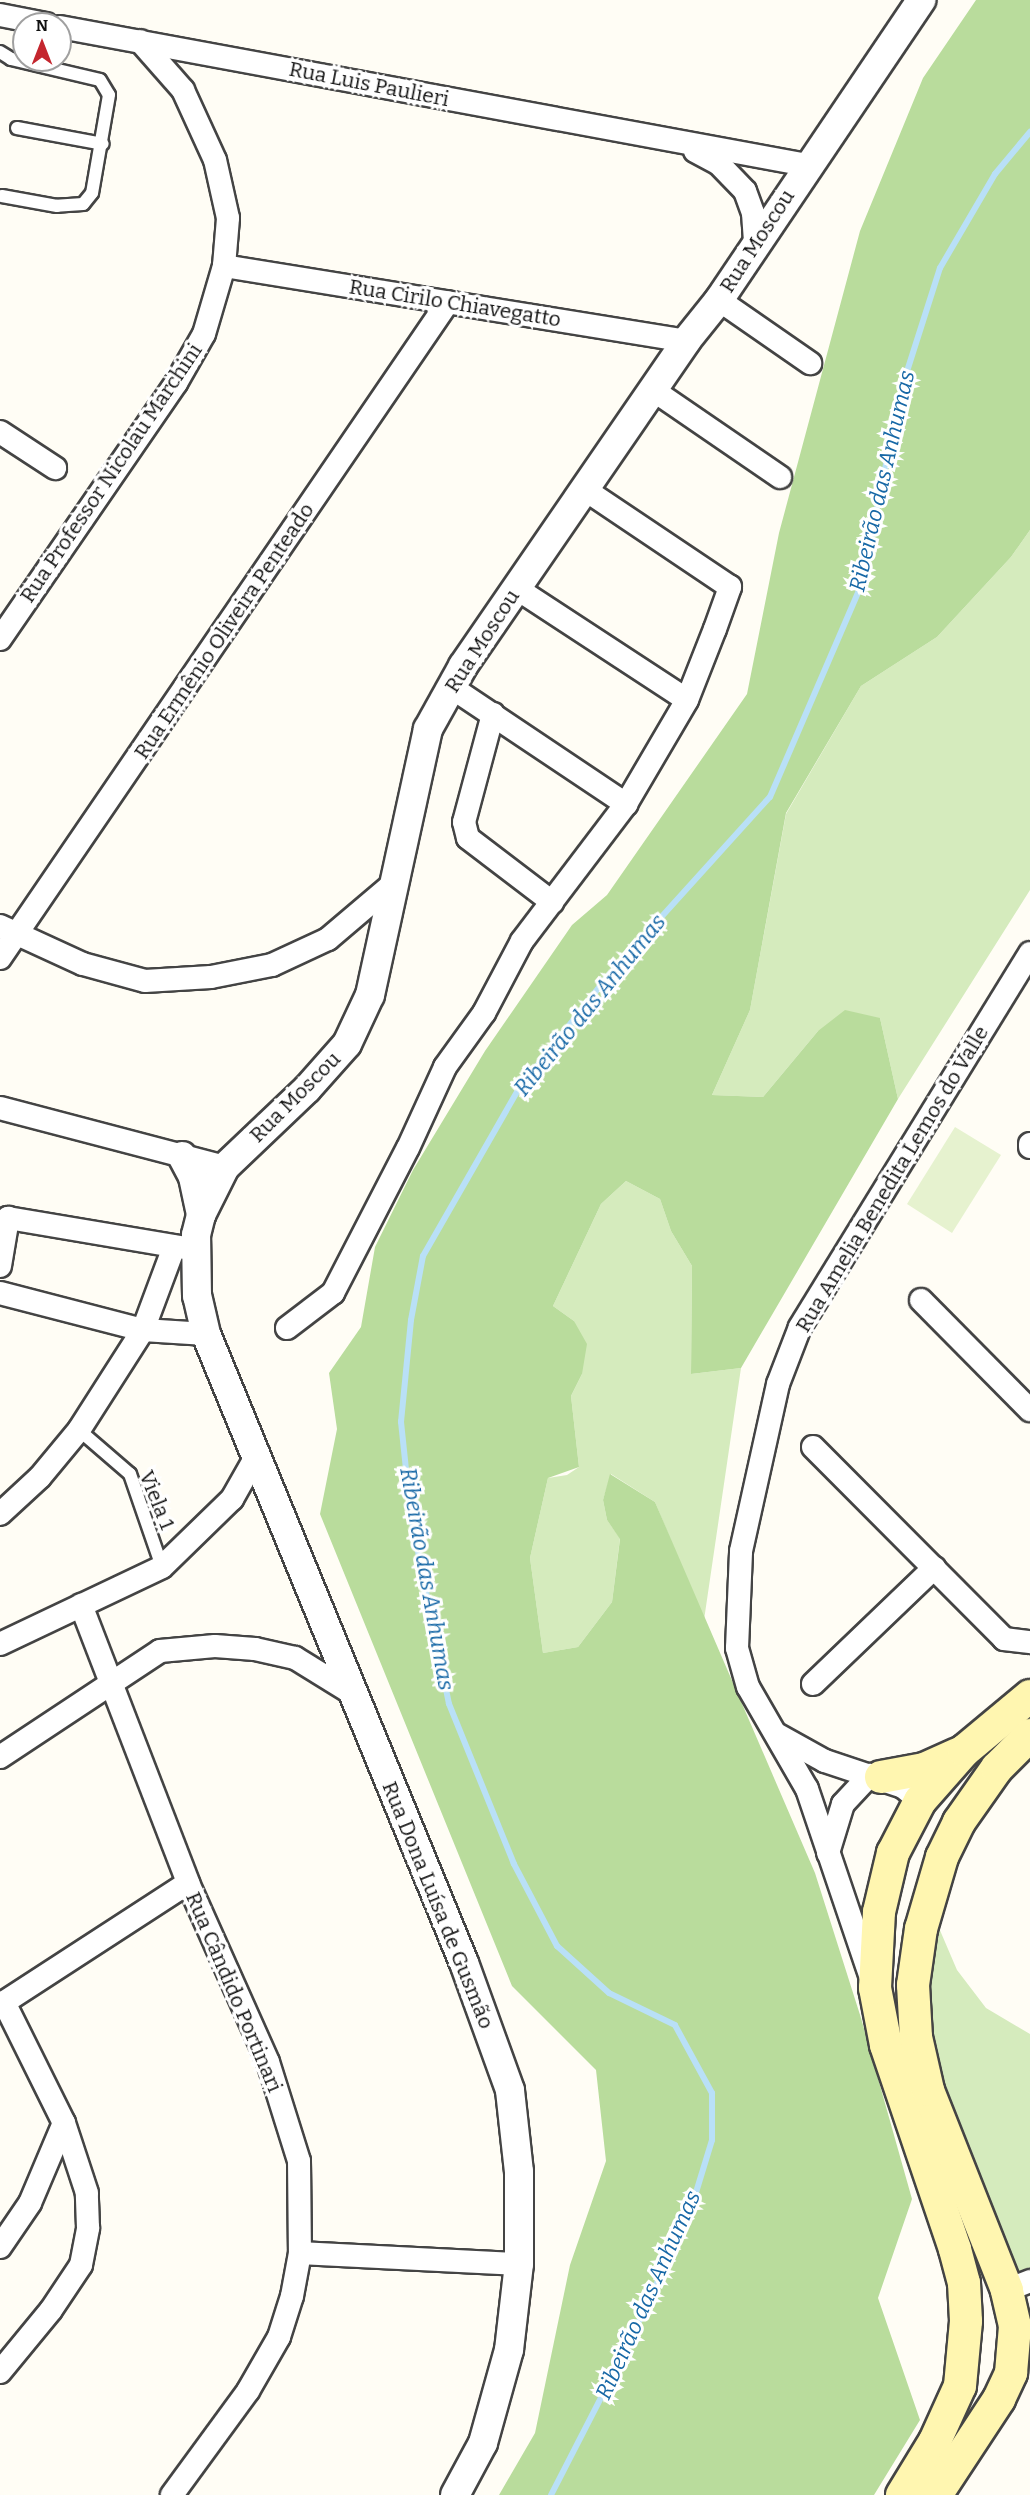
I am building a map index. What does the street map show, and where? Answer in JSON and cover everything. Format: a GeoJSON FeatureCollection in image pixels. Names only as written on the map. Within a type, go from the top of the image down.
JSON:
{"type":"FeatureCollection","features":[{"type":"Feature","properties":{"kind":"main road"},"geometry":{"type":"LineString","coordinates":[[902,2495],[935,2441],[960,2386],[966,2321],[964,2283],[955,2250],[904,2105],[875,1988],[874,1948],[884,1888],[893,1853],[920,1801],[964,1751],[1030,1696]]}},
{"type":"Feature","properties":{"kind":"main road"},"geometry":{"type":"LineString","coordinates":[[936,2495],[999,2399],[1023,2345],[1018,2286],[928,2091],[916,2037],[914,1985],[921,1929],[942,1857],[959,1822],[996,1768],[1030,1735]]}},
{"type":"Feature","properties":{"kind":"main road"},"geometry":{"type":"LineString","coordinates":[[875,1776],[924,1769],[964,1751]]}},
{"type":"Feature","properties":{"kind":"main road"},"geometry":{"type":"LineString","coordinates":[[920,1801],[939,1821],[944,1835],[942,1857]]}},
{"type":"Feature","properties":{"kind":"main road"},"geometry":{"type":"LineString","coordinates":[[966,2321],[991,2351],[999,2353],[1023,2345]]}},
{"type":"Feature","properties":{"kind":"street","name":"Rua Moscou"},"geometry":{"type":"LineString","coordinates":[[206,1334],[197,1296],[196,1235],[201,1215],[225,1167],[307,1089],[347,1044],[370,995],[428,729],[451,687],[516,588],[686,341],[719,300],[807,165],[921,0]]}},
{"type":"Feature","properties":{"kind":"street","name":"Rua Luis Paulieri"},"geometry":{"type":"LineString","coordinates":[[72,29],[807,165]]}},
{"type":"Feature","properties":{"kind":"street","name":"Rua Professor Nicolau Marchini"},"geometry":{"type":"LineString","coordinates":[[0,639],[176,383],[204,334],[224,266],[228,218],[215,160],[183,90],[140,41]]}},
{"type":"Feature","properties":{"kind":"street","name":"Rua Luis Paulieri"},"geometry":{"type":"LineString","coordinates":[[678,141],[719,164],[745,191],[753,213],[755,245]]}},
{"type":"Feature","properties":{"kind":"street","name":"Rua Cirilo Chiavegatto"},"geometry":{"type":"LineString","coordinates":[[224,266],[686,341]]}},
{"type":"Feature","properties":{"kind":"street"},"geometry":{"type":"LineString","coordinates":[[719,300],[810,363]]}},
{"type":"Feature","properties":{"kind":"street","name":"Rua Ermênio Oliveira Penteado"},"geometry":{"type":"LineString","coordinates":[[0,958],[9,929],[448,302]]}},
{"type":"Feature","properties":{"kind":"street"},"geometry":{"type":"LineString","coordinates":[[653,390],[780,477]]}},
{"type":"Feature","properties":{"kind":"street"},"geometry":{"type":"LineString","coordinates":[[0,432],[55,468]]}},
{"type":"Feature","properties":{"kind":"street"},"geometry":{"type":"LineString","coordinates":[[287,1328],[333,1293],[408,1148],[445,1067],[484,1013],[522,941],[626,804],[687,700],[730,587],[584,489]]}},
{"type":"Feature","properties":{"kind":"street"},"geometry":{"type":"LineString","coordinates":[[516,588],[687,700]]}},
{"type":"Feature","properties":{"kind":"street"},"geometry":{"type":"LineString","coordinates":[[451,687],[626,804]]}},
{"type":"Feature","properties":{"kind":"street"},"geometry":{"type":"LineString","coordinates":[[493,714],[464,822],[468,838],[552,902]]}},
{"type":"Feature","properties":{"kind":"street"},"geometry":{"type":"LineString","coordinates":[[9,929],[83,964],[145,981],[211,977],[272,965],[328,939],[394,883]]}},
{"type":"Feature","properties":{"kind":"street","name":"Rua Amelia Benedita Lemos do Valle"},"geometry":{"type":"LineString","coordinates":[[875,1988],[807,1789],[768,1728],[748,1687],[737,1648],[737,1600],[741,1551],[757,1470],[778,1384],[800,1327],[827,1279],[1030,954]]}},
{"type":"Feature","properties":{"kind":"street"},"geometry":{"type":"LineString","coordinates":[[0,1108],[225,1167]]}},
{"type":"Feature","properties":{"kind":"street"},"geometry":{"type":"LineString","coordinates":[[182,1156],[193,1177],[201,1215]]}},
{"type":"Feature","properties":{"kind":"street"},"geometry":{"type":"LineString","coordinates":[[0,1266],[8,1218],[180,1248],[143,1330],[79,1430],[40,1477],[0,1514]]}},
{"type":"Feature","properties":{"kind":"street"},"geometry":{"type":"LineString","coordinates":[[0,1293],[143,1330],[206,1334]]}},
{"type":"Feature","properties":{"kind":"street"},"geometry":{"type":"LineString","coordinates":[[921,1300],[1030,1410]]}},
{"type":"Feature","properties":{"kind":"street","name":"Rua Dona Luísa de Gusmão"},"geometry":{"type":"LineString","coordinates":[[206,1334],[258,1453],[350,1692],[464,1963],[503,2068],[514,2115],[519,2172],[519,2264],[502,2380],[483,2443],[455,2495]]}},
{"type":"Feature","properties":{"kind":"street"},"geometry":{"type":"LineString","coordinates":[[813,1447],[1004,1639],[1030,1642]]}},
{"type":"Feature","properties":{"kind":"street"},"geometry":{"type":"LineString","coordinates":[[0,1644],[162,1567],[232,1499],[258,1453]]}},
{"type":"Feature","properties":{"kind":"street"},"geometry":{"type":"LineString","coordinates":[[813,1684],[934,1568]]}},
{"type":"Feature","properties":{"kind":"street","name":"Rua Cândido Portinari"},"geometry":{"type":"LineString","coordinates":[[81,1605],[188,1883],[268,2062],[299,2161],[300,2253],[292,2296],[279,2337],[248,2391],[172,2495]]}},
{"type":"Feature","properties":{"kind":"street"},"geometry":{"type":"LineString","coordinates":[[0,1757],[160,1651],[215,1646],[295,1658],[350,1692]]}},
{"type":"Feature","properties":{"kind":"street"},"geometry":{"type":"LineString","coordinates":[[768,1728],[825,1761],[903,1787],[920,1801]]}},
{"type":"Feature","properties":{"kind":"street"},"geometry":{"type":"LineString","coordinates":[[828,1854],[843,1804],[875,1776]]}},
{"type":"Feature","properties":{"kind":"street","name":"Rua Cândido Portinari"},"geometry":{"type":"LineString","coordinates":[[2,2003],[188,1883]]}},
{"type":"Feature","properties":{"kind":"street"},"geometry":{"type":"LineString","coordinates":[[0,2372],[51,2310],[81,2265],[88,2228],[87,2193],[64,2123],[2,2003]]}},
{"type":"Feature","properties":{"kind":"street"},"geometry":{"type":"LineString","coordinates":[[0,2247],[30,2203],[64,2123]]}},
{"type":"Feature","properties":{"kind":"street"},"geometry":{"type":"LineString","coordinates":[[300,2253],[519,2264]]}},
{"type":"Feature","properties":{"kind":"lane"},"geometry":{"type":"LineString","coordinates":[[0,52],[11,59],[100,80],[107,86],[103,144],[92,193],[83,204],[57,206],[2,196]]}},
{"type":"Feature","properties":{"kind":"lane"},"geometry":{"type":"LineString","coordinates":[[16,128],[103,144]]}},
{"type":"Feature","properties":{"kind":"lane","name":"Viela 1"},"geometry":{"type":"LineString","coordinates":[[79,1430],[130,1474],[162,1567]]}},
{"type":"Feature","properties":{"kind":"green space"},"geometry":{"type":"Polygon","coordinates":[[[976,0],[1030,0],[1030,530],[1011,557],[937,637],[861,686],[786,813],[750,1010],[712,1095],[763,1097],[818,1031],[845,1010],[880,1018],[898,1099],[741,1368],[691,1374],[692,1266],[671,1231],[660,1199],[626,1181],[601,1204],[553,1306],[574,1321],[587,1344],[582,1374],[571,1396],[579,1467],[548,1478],[530,1558],[543,1653],[578,1647],[612,1602],[620,1539],[607,1520],[603,1500],[610,1474],[655,1502],[815,1873],[861,2018],[912,2199],[878,2298],[920,2420],[874,2495],[499,2495],[535,2433],[570,2265],[606,2161],[596,2070],[512,1986],[320,1514],[337,1429],[329,1373],[361,1327],[375,1247],[413,1170],[485,1051],[572,925],[607,895],[747,694],[779,533],[860,231],[923,78],[976,0]]]}},
{"type":"Feature","properties":{"kind":"green space"},"geometry":{"type":"Polygon","coordinates":[[[1030,530],[1030,890],[898,1099],[880,1018],[818,1031],[763,1097],[712,1095],[750,1010],[786,814],[861,686],[937,637],[1011,557],[1030,530]]]}},
{"type":"Feature","properties":{"kind":"green space"},"geometry":{"type":"Polygon","coordinates":[[[955,1127],[1001,1155],[952,1233],[907,1204],[955,1127]]]}},
{"type":"Feature","properties":{"kind":"green space"},"geometry":{"type":"Polygon","coordinates":[[[626,1181],[660,1199],[671,1231],[692,1266],[691,1374],[741,1368],[704,1620],[655,1502],[611,1474],[603,1500],[607,1520],[620,1538],[612,1602],[578,1647],[543,1653],[530,1558],[548,1478],[567,1475],[579,1467],[571,1396],[582,1374],[574,1321],[553,1306],[601,1204],[626,1181]]]}},
{"type":"Feature","properties":{"kind":"green space"},"geometry":{"type":"Polygon","coordinates":[[[939,1928],[957,1970],[986,2008],[1030,2034],[1030,2269],[1014,2276],[947,2097],[932,2038],[930,1978],[939,1928]]]}},
{"type":"Feature","properties":{"kind":"waterway","name":"Ribeirão das Anhumas"},"geometry":{"type":"LineString","coordinates":[[551,2495],[625,2351],[690,2212],[712,2140],[712,2093],[675,2025],[609,1993],[557,1946],[514,1864],[449,1704],[411,1517],[401,1422],[411,1320],[423,1256],[518,1090],[608,976],[770,797],[861,586],[902,387],[940,268],[995,174],[1030,132]]}}]}
